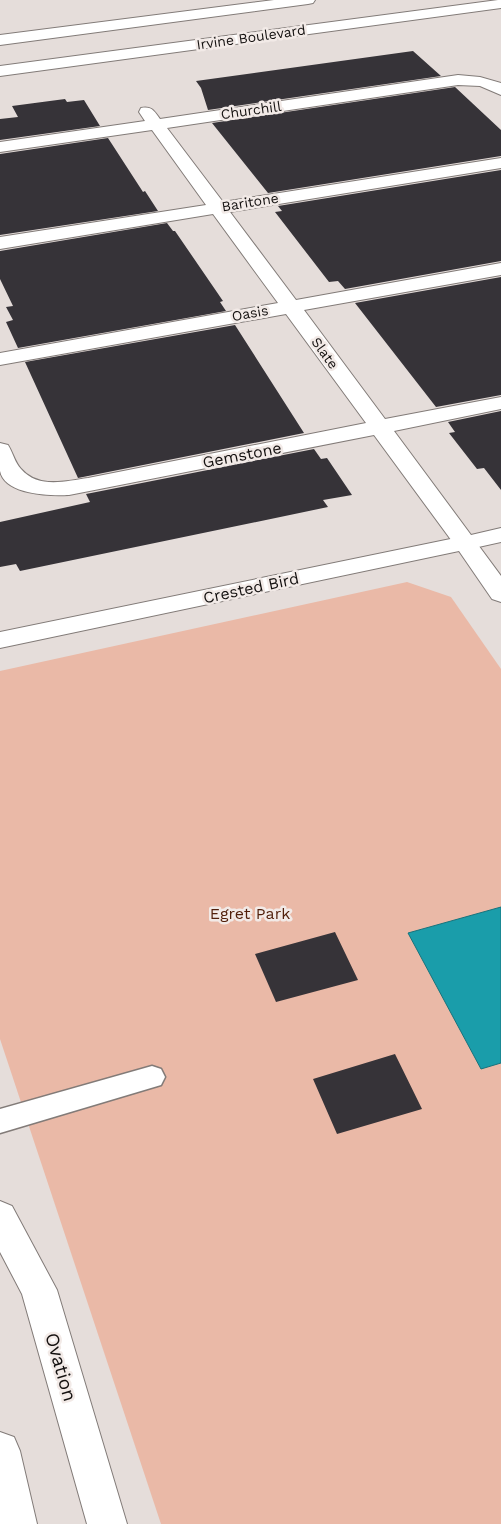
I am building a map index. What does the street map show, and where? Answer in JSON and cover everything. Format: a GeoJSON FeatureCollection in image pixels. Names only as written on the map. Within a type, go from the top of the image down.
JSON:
{"type":"FeatureCollection","features":[{"type":"Feature","properties":{"kind":"street","name":"Irvine Boulevard"},"geometry":{"type":"LineString","coordinates":[[0,40],[308,0]]}},
{"type":"Feature","properties":{"kind":"street","name":"Irvine Boulevard"},"geometry":{"type":"LineString","coordinates":[[0,71],[501,4]]}},
{"type":"Feature","properties":{"kind":"street","name":"Churchill"},"geometry":{"type":"LineString","coordinates":[[0,147],[151,118],[458,80],[476,80],[501,90]]}},
{"type":"Feature","properties":{"kind":"street","name":"Slate"},"geometry":{"type":"LineString","coordinates":[[151,118],[501,594]]}},
{"type":"Feature","properties":{"kind":"street","name":"Baritone"},"geometry":{"type":"LineString","coordinates":[[0,243],[501,163]]}},
{"type":"Feature","properties":{"kind":"street","name":"Oasis"},"geometry":{"type":"LineString","coordinates":[[0,359],[290,305],[501,269]]}},
{"type":"Feature","properties":{"kind":"street","name":"Gemstone"},"geometry":{"type":"LineString","coordinates":[[0,450],[12,474],[20,480],[31,486],[55,490],[88,486],[501,403]]}},
{"type":"Feature","properties":{"kind":"street","name":"Crested Bird"},"geometry":{"type":"LineString","coordinates":[[0,640],[501,535]]}},
{"type":"Feature","properties":{"kind":"street","name":"Ovation"},"geometry":{"type":"LineString","coordinates":[[0,1217],[39,1290],[106,1524]]}},
{"type":"Feature","properties":{"kind":"street"},"geometry":{"type":"LineString","coordinates":[[0,1451],[17,1524]]}},
{"type":"Feature","properties":{"kind":"lane"},"geometry":{"type":"LineString","coordinates":[[0,1121],[152,1077]]}},
{"type":"Feature","properties":{"kind":"green space","name":"Egret Park"},"geometry":{"type":"Polygon","coordinates":[[[407,582],[451,597],[501,669],[501,1524],[161,1524],[0,1039],[0,671],[407,582]]]}},
{"type":"Feature","properties":{"kind":"water"},"geometry":{"type":"Polygon","coordinates":[[[501,907],[501,1063],[481,1069],[408,933],[501,907]]]}},
{"type":"Feature","properties":{"kind":"building"},"geometry":{"type":"Polygon","coordinates":[[[413,51],[441,76],[208,110],[201,88],[196,81],[413,51]]]}},
{"type":"Feature","properties":{"kind":"building"},"geometry":{"type":"Polygon","coordinates":[[[455,87],[501,130],[501,156],[268,193],[212,123],[455,87]]]}},
{"type":"Feature","properties":{"kind":"building"},"geometry":{"type":"Polygon","coordinates":[[[65,99],[67,102],[84,100],[100,126],[0,140],[0,119],[18,117],[12,106],[65,99]]]}},
{"type":"Feature","properties":{"kind":"building"},"geometry":{"type":"Polygon","coordinates":[[[108,138],[143,192],[145,191],[158,211],[0,235],[0,154],[108,138]]]}},
{"type":"Feature","properties":{"kind":"building"},"geometry":{"type":"Polygon","coordinates":[[[501,170],[501,261],[345,289],[338,281],[329,282],[275,212],[282,211],[278,206],[501,170]]]}},
{"type":"Feature","properties":{"kind":"building"},"geometry":{"type":"Polygon","coordinates":[[[167,223],[175,231],[223,301],[220,302],[226,311],[18,348],[6,322],[13,320],[6,307],[13,306],[0,279],[0,251],[167,223]]]}},
{"type":"Feature","properties":{"kind":"building"},"geometry":{"type":"Polygon","coordinates":[[[501,277],[501,395],[436,407],[355,303],[501,277]]]}},
{"type":"Feature","properties":{"kind":"building"},"geometry":{"type":"Polygon","coordinates":[[[235,325],[304,433],[78,478],[25,362],[235,325]]]}},
{"type":"Feature","properties":{"kind":"building"},"geometry":{"type":"Polygon","coordinates":[[[501,411],[501,490],[484,468],[477,469],[449,433],[455,432],[448,422],[501,411]]]}},
{"type":"Feature","properties":{"kind":"building"},"geometry":{"type":"Polygon","coordinates":[[[314,449],[321,459],[327,458],[352,495],[323,500],[328,507],[20,571],[16,564],[0,567],[0,522],[90,502],[86,494],[314,449]]]}},
{"type":"Feature","properties":{"kind":"building"},"geometry":{"type":"Polygon","coordinates":[[[335,932],[358,980],[276,1002],[255,954],[335,932]]]}},
{"type":"Feature","properties":{"kind":"building"},"geometry":{"type":"Polygon","coordinates":[[[395,1054],[422,1109],[337,1134],[313,1079],[395,1054]]]}}]}
